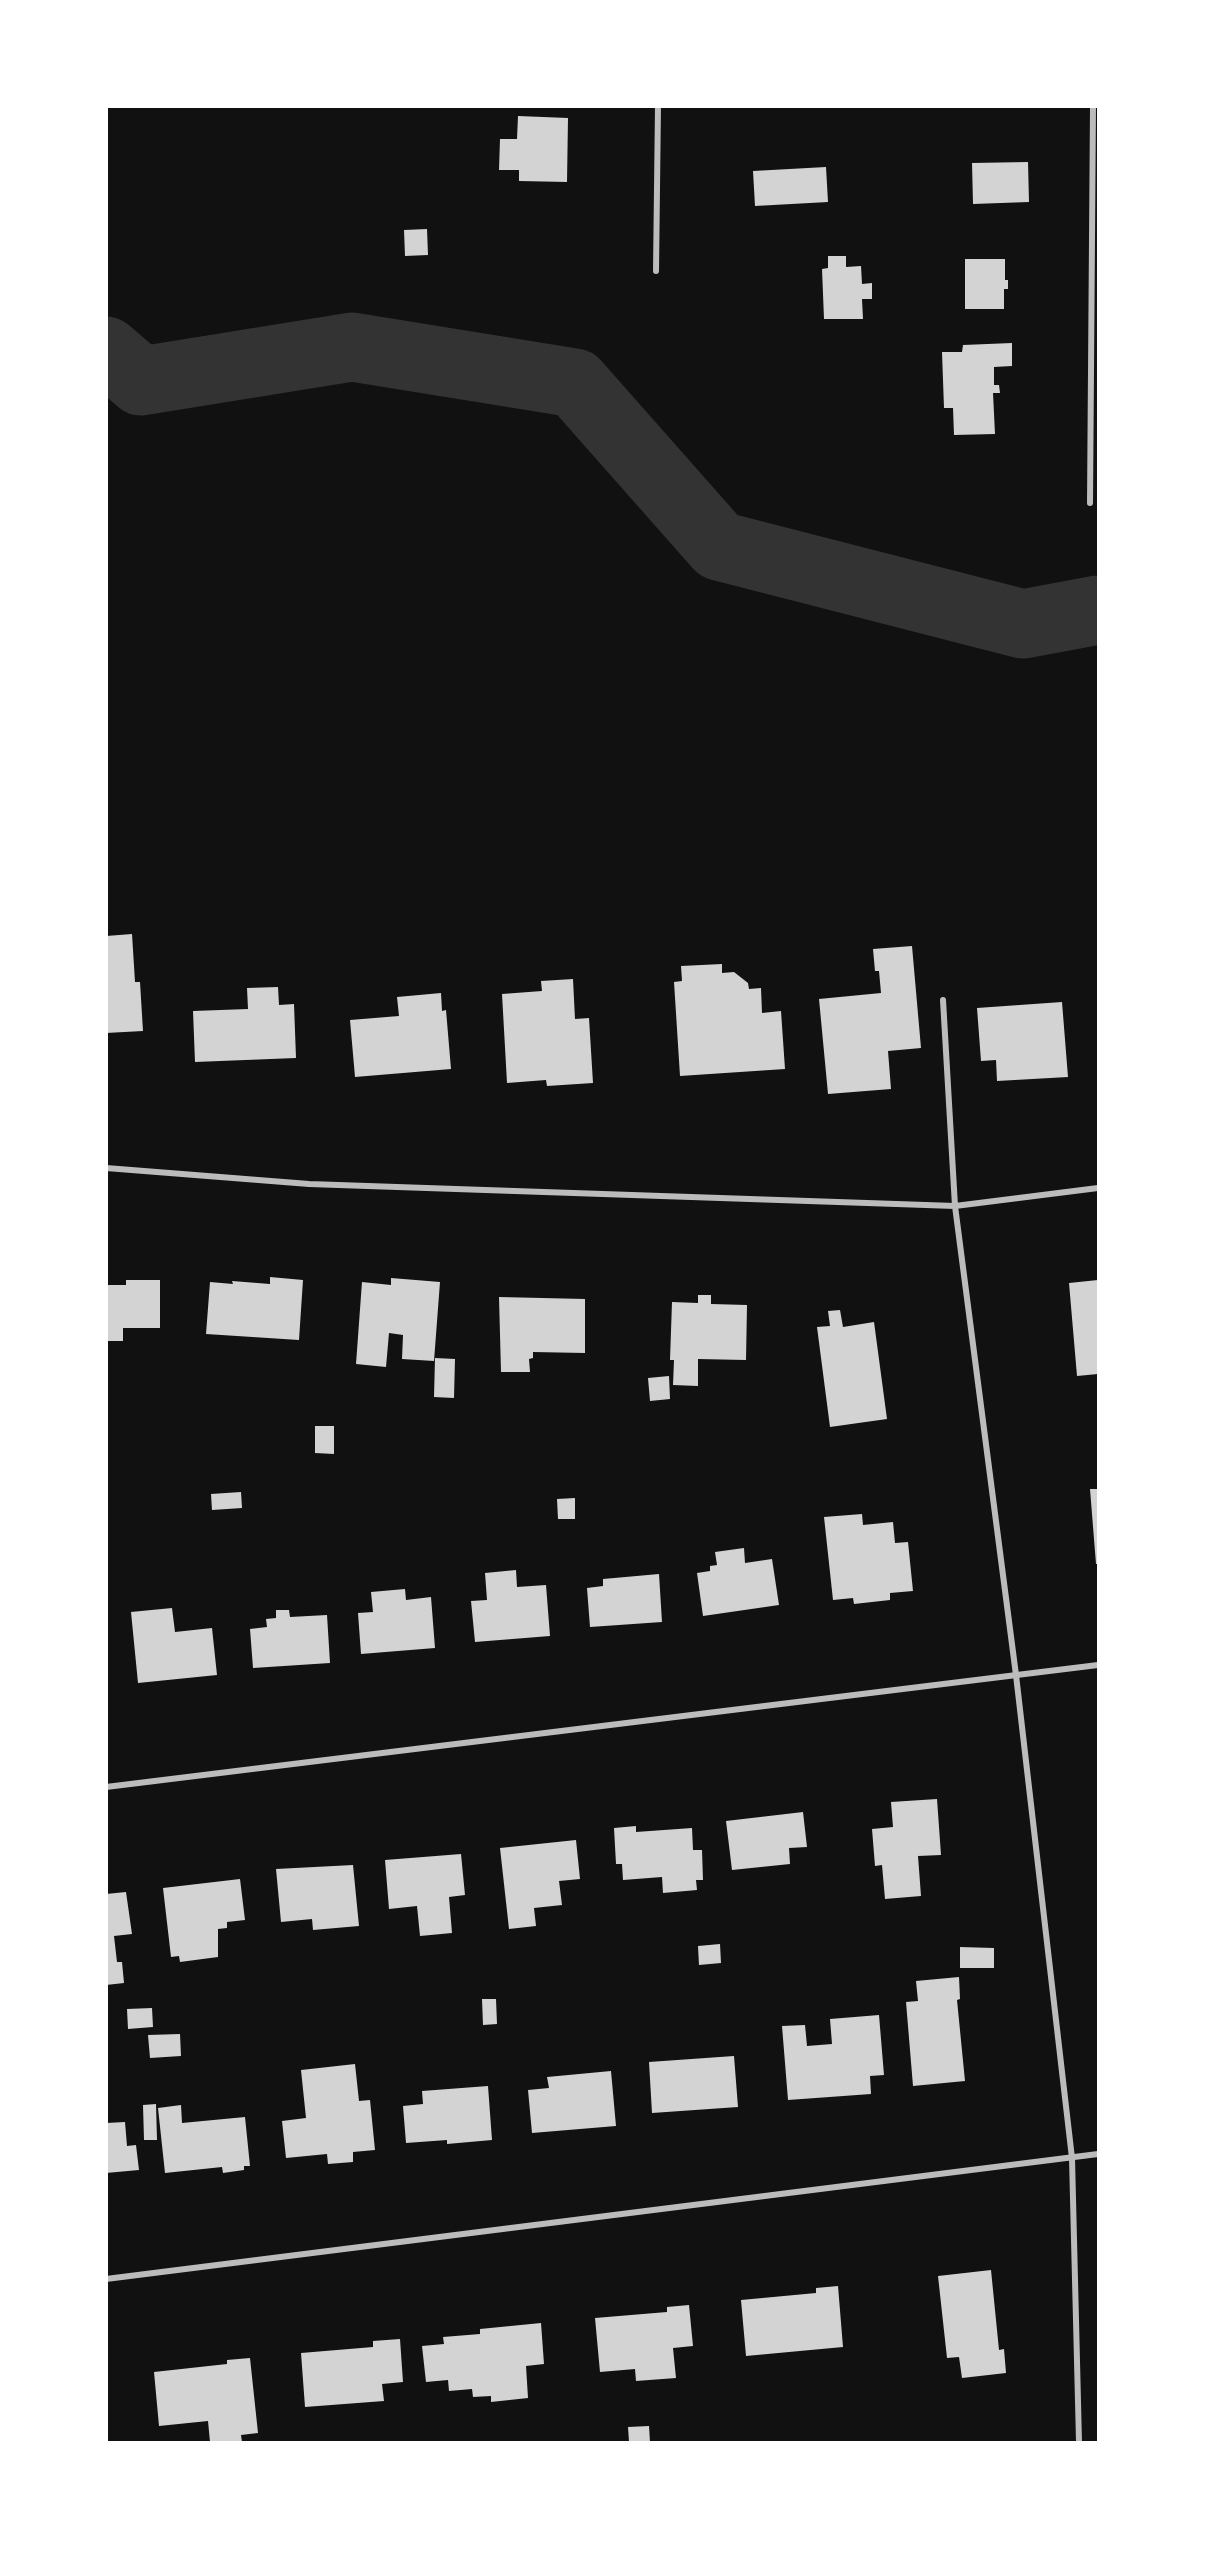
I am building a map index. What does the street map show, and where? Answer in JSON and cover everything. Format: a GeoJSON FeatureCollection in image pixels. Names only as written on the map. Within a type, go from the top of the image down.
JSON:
{"type":"FeatureCollection","features":[{"type":"Feature","properties":{"kind":"street"},"geometry":{"type":"LineString","coordinates":[[656,271],[658,106]]}},
{"type":"Feature","properties":{"kind":"street"},"geometry":{"type":"LineString","coordinates":[[1090,503],[1094,106]]}},
{"type":"Feature","properties":{"kind":"street"},"geometry":{"type":"LineString","coordinates":[[943,1000],[955,1206],[1016,1675],[1072,2158],[1079,2442]]}},
{"type":"Feature","properties":{"kind":"street"},"geometry":{"type":"LineString","coordinates":[[106,1168],[309,1184],[955,1206],[1098,1188]]}},
{"type":"Feature","properties":{"kind":"street"},"geometry":{"type":"LineString","coordinates":[[106,1787],[1098,1665]]}},
{"type":"Feature","properties":{"kind":"street"},"geometry":{"type":"LineString","coordinates":[[106,2279],[1098,2154]]}},
{"type":"Feature","properties":{"kind":"building"},"geometry":{"type":"Polygon","coordinates":[[[518,116],[568,118],[567,182],[519,181],[519,170],[499,170],[500,139],[517,139],[518,116]]]}},
{"type":"Feature","properties":{"kind":"building"},"geometry":{"type":"Polygon","coordinates":[[[1028,162],[1029,202],[973,204],[972,163],[1028,162]]]}},
{"type":"Feature","properties":{"kind":"building"},"geometry":{"type":"Polygon","coordinates":[[[826,167],[828,202],[755,206],[753,171],[826,167]]]}},
{"type":"Feature","properties":{"kind":"building"},"geometry":{"type":"Polygon","coordinates":[[[427,229],[428,255],[405,256],[404,230],[427,229]]]}},
{"type":"Feature","properties":{"kind":"building"},"geometry":{"type":"Polygon","coordinates":[[[828,256],[846,256],[846,267],[861,266],[862,284],[872,283],[872,299],[862,299],[863,319],[824,319],[822,269],[828,268],[828,256]]]}},
{"type":"Feature","properties":{"kind":"building"},"geometry":{"type":"Polygon","coordinates":[[[965,259],[1005,259],[1005,280],[1008,280],[1008,289],[1004,289],[1004,309],[965,309],[965,259]]]}},
{"type":"Feature","properties":{"kind":"building"},"geometry":{"type":"Polygon","coordinates":[[[1012,343],[1012,366],[994,367],[994,385],[999,385],[1000,393],[993,393],[995,434],[954,435],[953,408],[944,408],[942,352],[962,352],[963,345],[1012,343]]]}},
{"type":"Feature","properties":{"kind":"building"},"geometry":{"type":"Polygon","coordinates":[[[132,934],[135,982],[140,982],[143,1031],[106,1033],[106,936],[132,934]]]}},
{"type":"Feature","properties":{"kind":"building"},"geometry":{"type":"Polygon","coordinates":[[[912,946],[921,1048],[888,1051],[891,1089],[828,1094],[819,999],[881,993],[879,971],[875,971],[873,949],[912,946]]]}},
{"type":"Feature","properties":{"kind":"building"},"geometry":{"type":"Polygon","coordinates":[[[722,964],[722,973],[734,972],[748,983],[749,989],[761,988],[762,1013],[781,1011],[785,1069],[680,1076],[674,982],[682,981],[681,966],[722,964]]]}},
{"type":"Feature","properties":{"kind":"building"},"geometry":{"type":"Polygon","coordinates":[[[573,979],[575,1019],[589,1018],[593,1083],[547,1086],[546,1080],[507,1083],[502,994],[542,991],[541,981],[573,979]]]}},
{"type":"Feature","properties":{"kind":"building"},"geometry":{"type":"Polygon","coordinates":[[[278,987],[279,1005],[294,1004],[296,1058],[195,1062],[193,1011],[248,1009],[247,988],[278,987]]]}},
{"type":"Feature","properties":{"kind":"building"},"geometry":{"type":"Polygon","coordinates":[[[441,993],[442,1011],[446,1010],[451,1069],[355,1077],[350,1020],[399,1016],[397,997],[441,993]]]}},
{"type":"Feature","properties":{"kind":"building"},"geometry":{"type":"Polygon","coordinates":[[[1062,1002],[1068,1077],[997,1081],[996,1060],[981,1061],[977,1008],[1062,1002]]]}},
{"type":"Feature","properties":{"kind":"building"},"geometry":{"type":"Polygon","coordinates":[[[270,1277],[303,1280],[299,1340],[206,1334],[210,1282],[270,1284],[270,1277]]]}},
{"type":"Feature","properties":{"kind":"building"},"geometry":{"type":"Polygon","coordinates":[[[391,1278],[440,1282],[434,1361],[402,1359],[403,1335],[389,1333],[386,1367],[356,1364],[362,1282],[391,1285],[391,1278]]]}},
{"type":"Feature","properties":{"kind":"building"},"geometry":{"type":"Polygon","coordinates":[[[126,1280],[160,1280],[160,1328],[123,1328],[123,1341],[106,1341],[106,1285],[126,1285],[126,1280]]]}},
{"type":"Feature","properties":{"kind":"building"},"geometry":{"type":"Polygon","coordinates":[[[1098,1280],[1098,1374],[1077,1376],[1069,1283],[1098,1280]]]}},
{"type":"Feature","properties":{"kind":"building"},"geometry":{"type":"Polygon","coordinates":[[[698,1295],[711,1295],[711,1304],[747,1305],[746,1360],[698,1359],[698,1386],[673,1385],[674,1360],[670,1360],[672,1302],[698,1303],[698,1295]]]}},
{"type":"Feature","properties":{"kind":"building"},"geometry":{"type":"Polygon","coordinates":[[[499,1297],[585,1299],[585,1353],[533,1352],[533,1358],[529,1359],[530,1372],[501,1372],[499,1297]]]}},
{"type":"Feature","properties":{"kind":"building"},"geometry":{"type":"Polygon","coordinates":[[[840,1310],[843,1327],[874,1322],[887,1419],[830,1427],[817,1327],[830,1326],[828,1311],[840,1310]]]}},
{"type":"Feature","properties":{"kind":"building"},"geometry":{"type":"Polygon","coordinates":[[[435,1358],[455,1359],[454,1398],[434,1397],[435,1358]]]}},
{"type":"Feature","properties":{"kind":"building"},"geometry":{"type":"Polygon","coordinates":[[[669,1376],[670,1399],[650,1401],[648,1378],[669,1376]]]}},
{"type":"Feature","properties":{"kind":"building"},"geometry":{"type":"Polygon","coordinates":[[[315,1426],[334,1426],[334,1454],[315,1453],[315,1426]]]}},
{"type":"Feature","properties":{"kind":"building"},"geometry":{"type":"Polygon","coordinates":[[[1090,1489],[1098,1489],[1098,1564],[1096,1564],[1090,1489]]]}},
{"type":"Feature","properties":{"kind":"building"},"geometry":{"type":"Polygon","coordinates":[[[241,1492],[242,1508],[212,1510],[211,1494],[241,1492]]]}},
{"type":"Feature","properties":{"kind":"building"},"geometry":{"type":"Polygon","coordinates":[[[575,1498],[575,1519],[558,1519],[557,1499],[575,1498]]]}},
{"type":"Feature","properties":{"kind":"building"},"geometry":{"type":"Polygon","coordinates":[[[862,1514],[863,1525],[893,1522],[895,1543],[908,1542],[913,1591],[890,1593],[890,1600],[854,1604],[853,1598],[833,1600],[824,1517],[862,1514]]]}},
{"type":"Feature","properties":{"kind":"building"},"geometry":{"type":"Polygon","coordinates":[[[744,1548],[745,1563],[772,1559],[779,1605],[703,1616],[697,1573],[710,1571],[710,1566],[717,1565],[715,1552],[744,1548]]]}},
{"type":"Feature","properties":{"kind":"building"},"geometry":{"type":"Polygon","coordinates":[[[516,1570],[517,1587],[546,1585],[550,1636],[475,1642],[471,1601],[487,1600],[485,1573],[516,1570]]]}},
{"type":"Feature","properties":{"kind":"building"},"geometry":{"type":"Polygon","coordinates":[[[659,1574],[662,1622],[590,1627],[587,1588],[603,1586],[603,1579],[659,1574]]]}},
{"type":"Feature","properties":{"kind":"building"},"geometry":{"type":"Polygon","coordinates":[[[405,1589],[406,1600],[431,1597],[435,1648],[361,1654],[358,1613],[373,1612],[371,1592],[405,1589]]]}},
{"type":"Feature","properties":{"kind":"building"},"geometry":{"type":"Polygon","coordinates":[[[172,1608],[175,1632],[212,1628],[217,1675],[138,1683],[131,1612],[172,1608]]]}},
{"type":"Feature","properties":{"kind":"building"},"geometry":{"type":"Polygon","coordinates":[[[276,1610],[289,1610],[290,1617],[327,1615],[330,1663],[253,1668],[250,1629],[267,1627],[266,1619],[276,1618],[276,1610]]]}},
{"type":"Feature","properties":{"kind":"building"},"geometry":{"type":"Polygon","coordinates":[[[937,1799],[941,1855],[918,1856],[921,1896],[885,1899],[882,1865],[875,1866],[872,1829],[893,1827],[891,1802],[937,1799]]]}},
{"type":"Feature","properties":{"kind":"building"},"geometry":{"type":"Polygon","coordinates":[[[803,1812],[807,1847],[789,1848],[790,1864],[732,1870],[726,1821],[803,1812]]]}},
{"type":"Feature","properties":{"kind":"building"},"geometry":{"type":"Polygon","coordinates":[[[636,1826],[636,1832],[692,1828],[693,1850],[702,1850],[703,1880],[696,1880],[697,1890],[663,1893],[662,1877],[623,1880],[622,1864],[616,1864],[614,1828],[636,1826]]]}},
{"type":"Feature","properties":{"kind":"building"},"geometry":{"type":"Polygon","coordinates":[[[576,1840],[580,1879],[559,1881],[562,1905],[534,1908],[536,1926],[509,1929],[500,1848],[576,1840]]]}},
{"type":"Feature","properties":{"kind":"building"},"geometry":{"type":"Polygon","coordinates":[[[461,1854],[465,1895],[449,1897],[452,1933],[420,1936],[417,1906],[389,1909],[385,1860],[461,1854]]]}},
{"type":"Feature","properties":{"kind":"building"},"geometry":{"type":"Polygon","coordinates":[[[353,1865],[359,1926],[313,1930],[312,1919],[281,1922],[276,1869],[353,1865]]]}},
{"type":"Feature","properties":{"kind":"building"},"geometry":{"type":"Polygon","coordinates":[[[240,1879],[245,1920],[227,1922],[227,1928],[218,1929],[218,1957],[180,1962],[179,1956],[171,1957],[163,1888],[240,1879]]]}},
{"type":"Feature","properties":{"kind":"building"},"geometry":{"type":"Polygon","coordinates":[[[126,1892],[132,1934],[114,1936],[117,1962],[122,1962],[124,1983],[106,1985],[106,1894],[126,1892]]]}},
{"type":"Feature","properties":{"kind":"building"},"geometry":{"type":"Polygon","coordinates":[[[720,1944],[721,1963],[699,1965],[698,1946],[720,1944]]]}},
{"type":"Feature","properties":{"kind":"building"},"geometry":{"type":"Polygon","coordinates":[[[960,1947],[994,1948],[994,1968],[960,1968],[960,1947]]]}},
{"type":"Feature","properties":{"kind":"building"},"geometry":{"type":"Polygon","coordinates":[[[959,1977],[960,1999],[957,2000],[965,2081],[913,2086],[906,2002],[918,2001],[916,1981],[959,1977]]]}},
{"type":"Feature","properties":{"kind":"building"},"geometry":{"type":"Polygon","coordinates":[[[482,1999],[496,1999],[497,2024],[483,2025],[482,1999]]]}},
{"type":"Feature","properties":{"kind":"building"},"geometry":{"type":"Polygon","coordinates":[[[152,2008],[153,2027],[128,2029],[127,2009],[152,2008]]]}},
{"type":"Feature","properties":{"kind":"building"},"geometry":{"type":"Polygon","coordinates":[[[879,2015],[884,2075],[870,2076],[871,2094],[788,2100],[782,2026],[805,2025],[807,2046],[832,2044],[830,2019],[879,2015]]]}},
{"type":"Feature","properties":{"kind":"building"},"geometry":{"type":"Polygon","coordinates":[[[180,2034],[181,2056],[150,2058],[148,2035],[180,2034]]]}},
{"type":"Feature","properties":{"kind":"building"},"geometry":{"type":"Polygon","coordinates":[[[734,2056],[738,2107],[652,2113],[649,2062],[734,2056]]]}},
{"type":"Feature","properties":{"kind":"building"},"geometry":{"type":"Polygon","coordinates":[[[355,2064],[359,2101],[370,2100],[375,2150],[353,2152],[353,2162],[328,2164],[327,2154],[286,2158],[282,2121],[306,2118],[301,2070],[355,2064]]]}},
{"type":"Feature","properties":{"kind":"building"},"geometry":{"type":"Polygon","coordinates":[[[611,2071],[616,2126],[532,2133],[528,2090],[549,2088],[547,2077],[611,2071]]]}},
{"type":"Feature","properties":{"kind":"building"},"geometry":{"type":"Polygon","coordinates":[[[488,2086],[492,2140],[447,2144],[447,2140],[406,2143],[403,2106],[423,2104],[422,2091],[488,2086]]]}},
{"type":"Feature","properties":{"kind":"building"},"geometry":{"type":"Polygon","coordinates":[[[156,2104],[157,2140],[144,2140],[143,2105],[156,2104]]]}},
{"type":"Feature","properties":{"kind":"building"},"geometry":{"type":"Polygon","coordinates":[[[181,2105],[182,2123],[245,2117],[250,2166],[244,2166],[244,2170],[223,2173],[222,2167],[165,2173],[158,2108],[181,2105]]]}},
{"type":"Feature","properties":{"kind":"building"},"geometry":{"type":"Polygon","coordinates":[[[125,2122],[127,2146],[136,2145],[139,2170],[106,2173],[106,2123],[125,2122]]]}},
{"type":"Feature","properties":{"kind":"building"},"geometry":{"type":"Polygon","coordinates":[[[991,2270],[999,2350],[1004,2349],[1006,2373],[962,2378],[959,2357],[947,2358],[938,2276],[991,2270]]]}},
{"type":"Feature","properties":{"kind":"building"},"geometry":{"type":"Polygon","coordinates":[[[838,2286],[843,2347],[746,2356],[741,2300],[816,2293],[816,2288],[838,2286]]]}},
{"type":"Feature","properties":{"kind":"building"},"geometry":{"type":"Polygon","coordinates":[[[689,2305],[693,2346],[673,2348],[676,2378],[636,2381],[635,2369],[600,2372],[595,2318],[667,2312],[667,2307],[689,2305]]]}},
{"type":"Feature","properties":{"kind":"building"},"geometry":{"type":"Polygon","coordinates":[[[541,2323],[544,2364],[526,2366],[528,2398],[491,2402],[491,2396],[473,2397],[472,2389],[449,2391],[448,2380],[426,2382],[422,2346],[444,2344],[443,2337],[480,2334],[480,2329],[541,2323]]]}},
{"type":"Feature","properties":{"kind":"building"},"geometry":{"type":"Polygon","coordinates":[[[400,2339],[403,2382],[382,2384],[384,2401],[305,2407],[301,2353],[373,2347],[373,2341],[400,2339]]]}},
{"type":"Feature","properties":{"kind":"building"},"geometry":{"type":"Polygon","coordinates":[[[250,2358],[258,2433],[241,2435],[242,2442],[210,2442],[208,2421],[159,2426],[154,2372],[227,2364],[227,2360],[250,2358]]]}},
{"type":"Feature","properties":{"kind":"building"},"geometry":{"type":"Polygon","coordinates":[[[649,2426],[650,2442],[629,2442],[628,2427],[649,2426]]]}},
{"type":"Feature","properties":{"kind":"waterway"},"geometry":{"type":"LineString","coordinates":[[106,351],[141,381],[352,347],[575,383],[719,546],[1023,624],[1098,610]]}}]}
